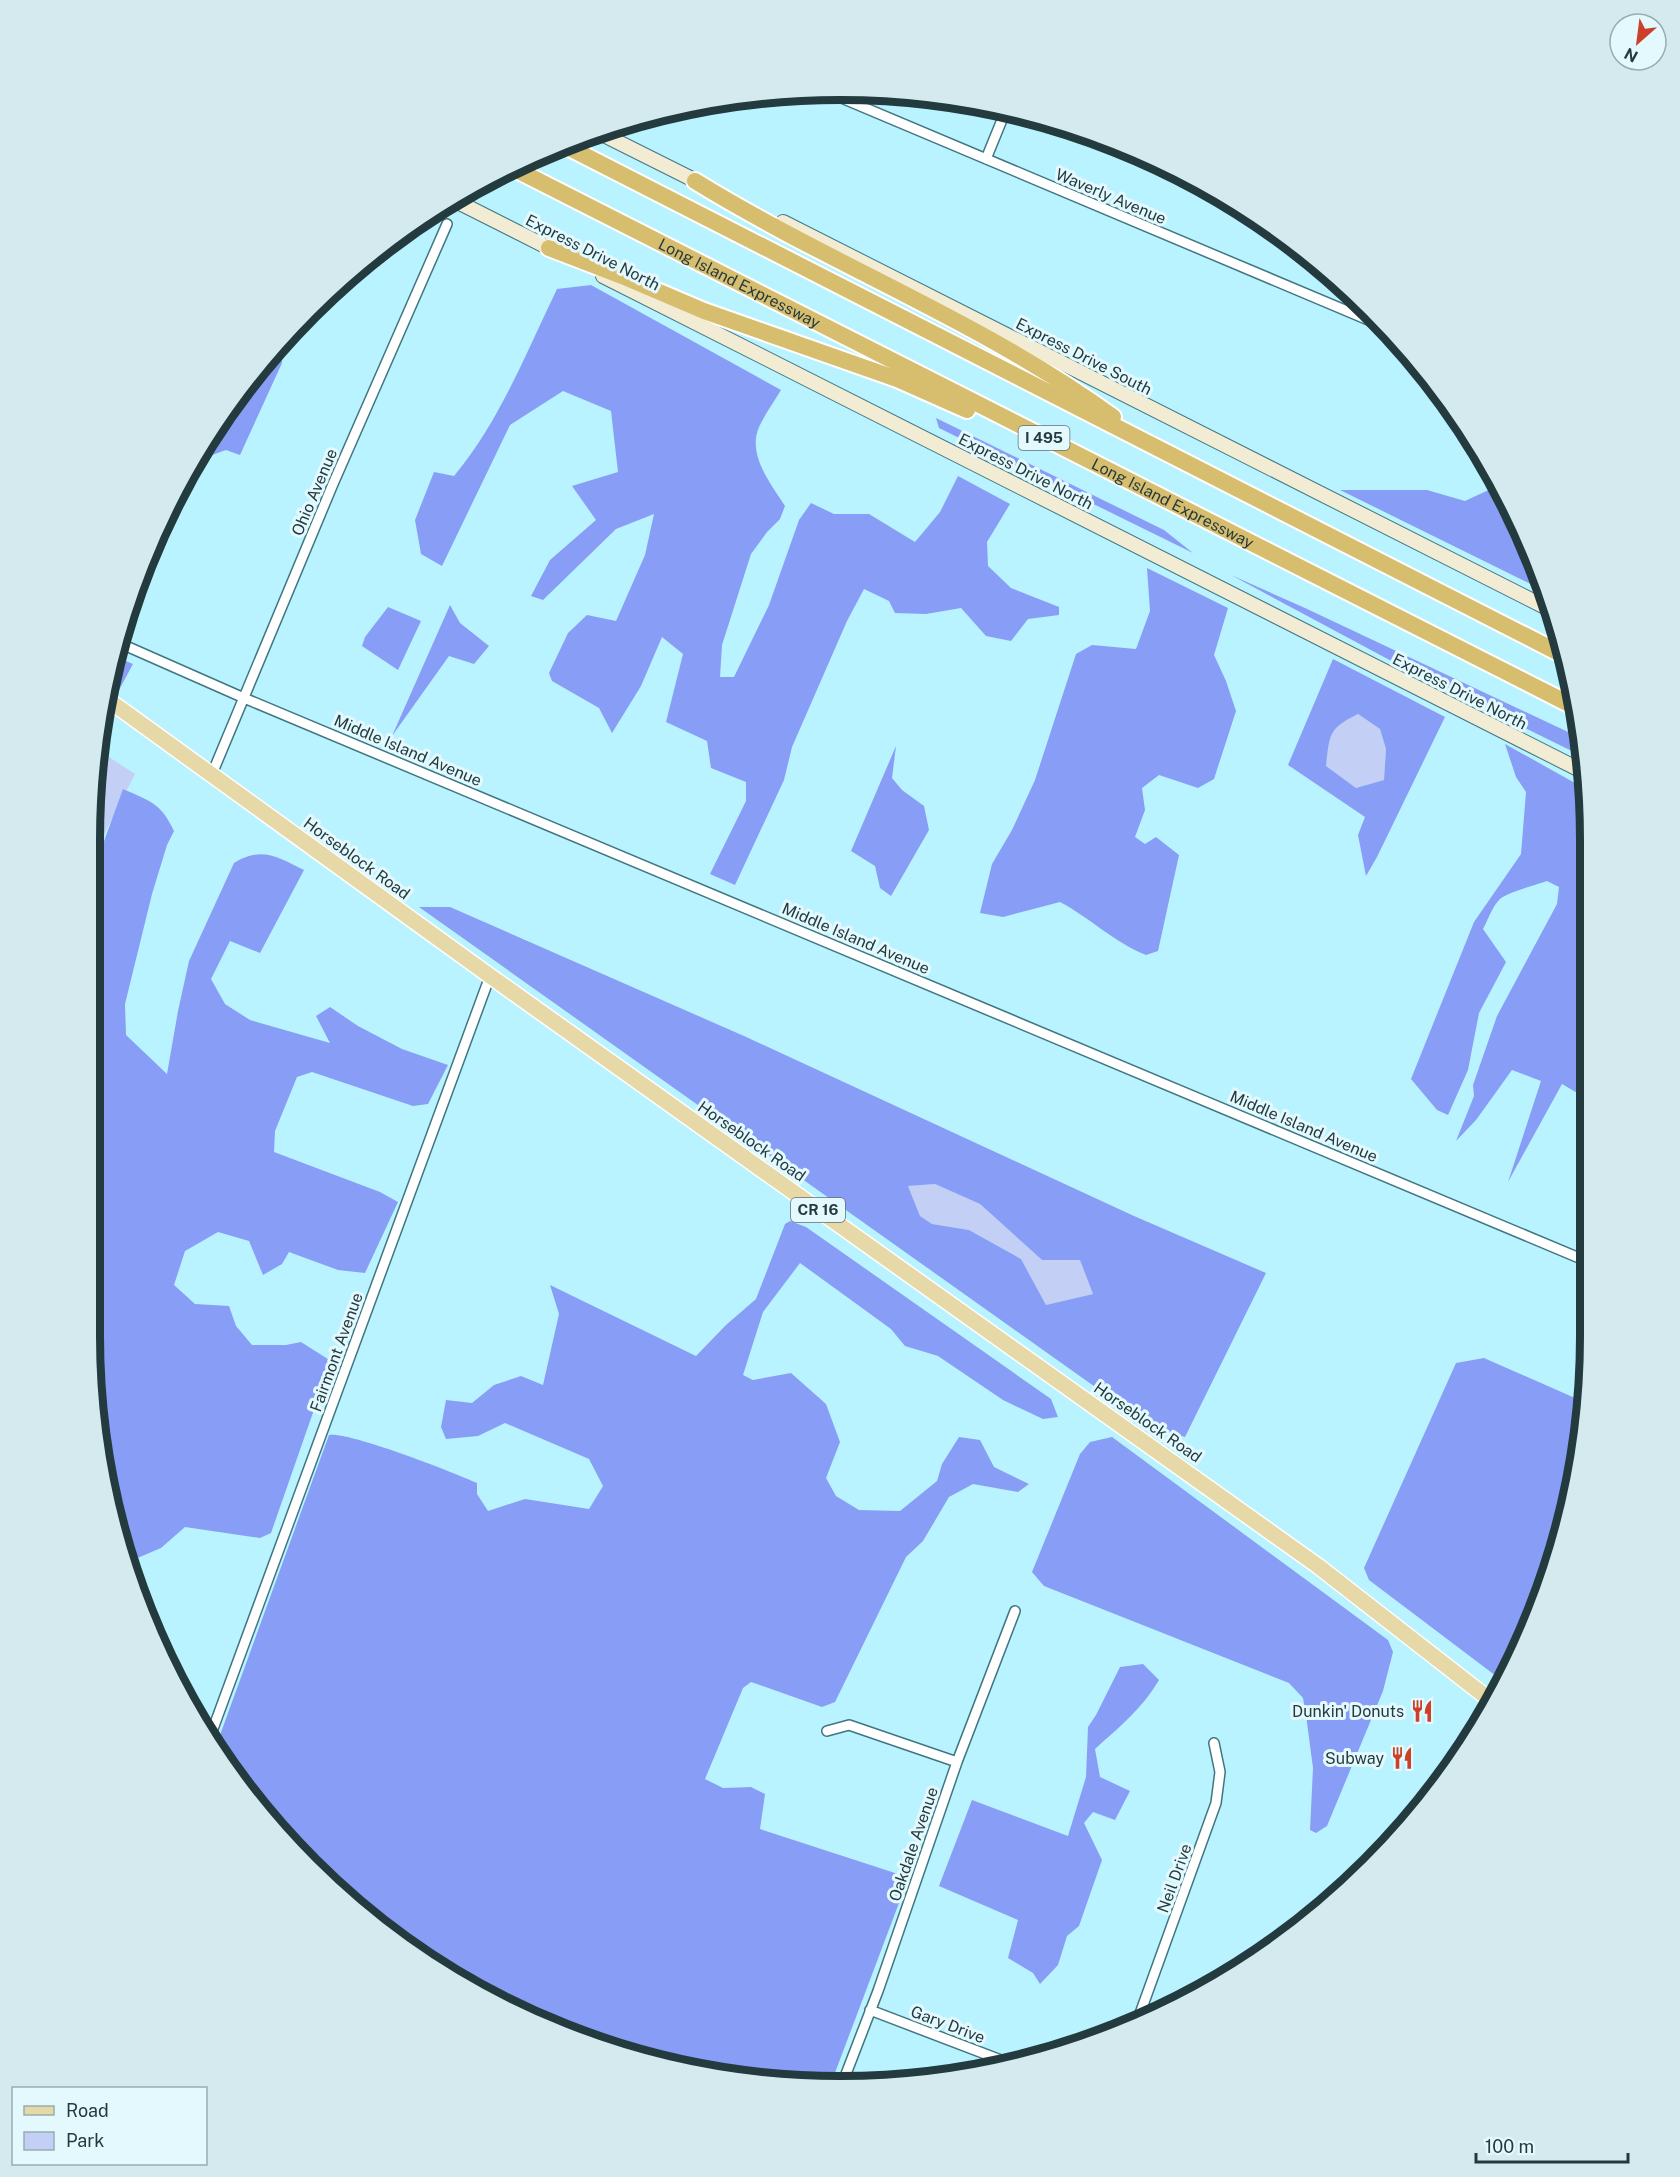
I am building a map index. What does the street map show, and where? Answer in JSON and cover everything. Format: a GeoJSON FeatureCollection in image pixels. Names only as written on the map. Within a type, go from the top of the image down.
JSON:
{"type":"FeatureCollection","features":[{"type":"Feature","properties":{"kind":"highway","name":"I 495"},"geometry":{"type":"LineString","coordinates":[[575,150],[1554,651]]}},
{"type":"Feature","properties":{"kind":"highway","name":"Long Island Expressway"},"geometry":{"type":"LineString","coordinates":[[522,173],[1566,702]]}},
{"type":"Feature","properties":{"kind":"highway"},"geometry":{"type":"LineString","coordinates":[[695,181],[750,215],[922,303],[1002,347],[1081,393],[1155,447]]}},
{"type":"Feature","properties":{"kind":"highway"},"geometry":{"type":"LineString","coordinates":[[549,248],[731,322],[897,379],[1070,451]]}},
{"type":"Feature","properties":{"kind":"main road","name":"Express Drive South"},"geometry":{"type":"LineString","coordinates":[[609,138],[763,212],[1541,605]]}},
{"type":"Feature","properties":{"kind":"main road","name":"Express Drive North"},"geometry":{"type":"LineString","coordinates":[[463,204],[1576,768]]}},
{"type":"Feature","properties":{"kind":"main road","name":"Horseblock Road"},"geometry":{"type":"LineString","coordinates":[[114,704],[490,976],[1309,1559],[1379,1611],[1486,1696]]}},
{"type":"Feature","properties":{"kind":"street","name":"Waverly Avenue"},"geometry":{"type":"LineString","coordinates":[[845,100],[1364,318]]}},
{"type":"Feature","properties":{"kind":"street"},"geometry":{"type":"LineString","coordinates":[[986,159],[1002,119]]}},
{"type":"Feature","properties":{"kind":"street","name":"Ohio Avenue"},"geometry":{"type":"LineString","coordinates":[[212,774],[333,484],[447,224]]}},
{"type":"Feature","properties":{"kind":"street","name":"Middle Island Avenue"},"geometry":{"type":"LineString","coordinates":[[127,646],[244,698],[1580,1258]]}},
{"type":"Feature","properties":{"kind":"street","name":"Fairmont Avenue"},"geometry":{"type":"LineString","coordinates":[[213,1729],[490,976]]}},
{"type":"Feature","properties":{"kind":"street","name":"Oakdale Avenue"},"geometry":{"type":"LineString","coordinates":[[846,2076],[957,1762],[1016,1611]]}},
{"type":"Feature","properties":{"kind":"street"},"geometry":{"type":"LineString","coordinates":[[827,1731],[849,1725],[957,1762]]}},
{"type":"Feature","properties":{"kind":"street","name":"Neil Drive"},"geometry":{"type":"LineString","coordinates":[[1141,2012],[1216,1803],[1220,1772],[1214,1743]]}},
{"type":"Feature","properties":{"kind":"street","name":"Gary Drive"},"geometry":{"type":"LineString","coordinates":[[870,2010],[998,2059]]}},
{"type":"Feature","properties":{"kind":"green space"},"geometry":{"type":"Polygon","coordinates":[[[1358,714],[1380,729],[1386,749],[1384,780],[1356,788],[1326,766],[1332,734],[1341,724],[1358,714]]]}},
{"type":"Feature","properties":{"kind":"green space"},"geometry":{"type":"Polygon","coordinates":[[[106,755],[135,774],[101,840],[106,755]]]}},
{"type":"Feature","properties":{"kind":"green space"},"geometry":{"type":"Polygon","coordinates":[[[935,1184],[980,1204],[1042,1260],[1081,1260],[1093,1294],[1046,1305],[1021,1259],[969,1230],[932,1224],[920,1216],[908,1186],[935,1184]]]}},
{"type":"Feature","properties":{"kind":"shaded area"},"geometry":{"type":"Polygon","coordinates":[[[591,285],[781,390],[759,427],[756,448],[767,479],[785,506],[780,519],[751,554],[722,645],[720,677],[734,677],[769,605],[799,520],[811,503],[834,514],[869,514],[915,542],[940,512],[958,476],[1010,504],[987,542],[988,566],[1011,588],[1059,607],[1059,615],[1028,619],[1011,641],[986,636],[961,608],[926,614],[895,613],[889,601],[864,589],[847,621],[792,747],[784,780],[735,885],[710,874],[746,801],[746,782],[711,768],[707,741],[666,722],[683,654],[662,637],[641,686],[612,733],[599,708],[552,681],[549,673],[568,633],[587,615],[616,621],[645,555],[654,514],[616,529],[543,600],[531,596],[550,560],[596,520],[572,486],[618,472],[611,411],[563,391],[510,425],[442,566],[421,554],[415,520],[434,472],[454,476],[485,433],[511,386],[557,289],[591,285]]]}},
{"type":"Feature","properties":{"kind":"shaded area"},"geometry":{"type":"Polygon","coordinates":[[[281,355],[282,363],[240,455],[226,450],[208,456],[253,390],[281,355]]]}},
{"type":"Feature","properties":{"kind":"shaded area"},"geometry":{"type":"Polygon","coordinates":[[[936,418],[1164,530],[1193,553],[939,428],[936,418]]]}},
{"type":"Feature","properties":{"kind":"shaded area"},"geometry":{"type":"Polygon","coordinates":[[[1490,489],[1523,557],[1534,585],[1340,490],[1427,490],[1465,501],[1490,489]]]}},
{"type":"Feature","properties":{"kind":"shaded area"},"geometry":{"type":"Polygon","coordinates":[[[176,515],[137,613],[157,557],[176,515]]]}},
{"type":"Feature","properties":{"kind":"shaded area"},"geometry":{"type":"Polygon","coordinates":[[[1147,568],[1228,608],[1214,655],[1236,711],[1214,779],[1198,788],[1159,775],[1142,788],[1145,810],[1135,837],[1145,844],[1156,837],[1179,855],[1158,951],[1146,955],[1134,950],[1060,902],[1003,917],[980,913],[992,864],[1012,830],[1035,780],[1076,654],[1092,645],[1136,649],[1150,611],[1147,568]]]}},
{"type":"Feature","properties":{"kind":"shaded area"},"geometry":{"type":"Polygon","coordinates":[[[1231,575],[1571,734],[1574,752],[1425,679],[1231,575]]]}},
{"type":"Feature","properties":{"kind":"shaded area"},"geometry":{"type":"Polygon","coordinates":[[[450,605],[460,623],[489,646],[474,664],[449,656],[392,736],[450,605]]]}},
{"type":"Feature","properties":{"kind":"shaded area"},"geometry":{"type":"Polygon","coordinates":[[[388,607],[421,621],[398,670],[362,646],[365,637],[388,607]]]}},
{"type":"Feature","properties":{"kind":"shaded area"},"geometry":{"type":"Polygon","coordinates":[[[1333,659],[1445,717],[1366,876],[1358,835],[1365,817],[1288,765],[1333,659]],[[1358,714],[1341,724],[1330,739],[1326,766],[1356,788],[1384,780],[1386,749],[1380,729],[1358,714]]]}},
{"type":"Feature","properties":{"kind":"shaded area"},"geometry":{"type":"Polygon","coordinates":[[[123,660],[133,664],[119,690],[117,688],[123,660]]]}},
{"type":"Feature","properties":{"kind":"shaded area"},"geometry":{"type":"Polygon","coordinates":[[[1505,744],[1577,784],[1580,840],[1580,1095],[1562,1084],[1508,1182],[1541,1081],[1512,1070],[1476,1120],[1456,1141],[1474,1096],[1473,1085],[1497,1016],[1557,904],[1559,887],[1547,881],[1513,892],[1502,897],[1490,914],[1483,929],[1506,962],[1479,1013],[1468,1070],[1448,1115],[1437,1110],[1411,1079],[1474,922],[1521,854],[1526,792],[1516,777],[1505,744]]]}},
{"type":"Feature","properties":{"kind":"shaded area"},"geometry":{"type":"Polygon","coordinates":[[[896,746],[892,778],[902,790],[924,806],[929,830],[891,896],[880,888],[875,866],[851,851],[896,746]]]}},
{"type":"Feature","properties":{"kind":"shaded area"},"geometry":{"type":"Polygon","coordinates":[[[123,789],[154,804],[164,814],[174,831],[167,845],[152,894],[125,1004],[126,1035],[167,1074],[189,961],[234,863],[261,854],[269,855],[304,870],[260,953],[230,941],[211,979],[225,1004],[250,1020],[330,1043],[316,1016],[330,1007],[358,1026],[402,1049],[448,1065],[428,1104],[413,1106],[312,1072],[297,1077],[275,1131],[274,1152],[380,1192],[398,1202],[365,1273],[338,1270],[289,1252],[282,1264],[263,1275],[249,1241],[218,1232],[185,1251],[174,1285],[195,1304],[229,1306],[236,1326],[252,1345],[286,1345],[301,1342],[331,1361],[271,1533],[260,1538],[185,1527],[161,1548],[135,1559],[115,1481],[102,1385],[101,850],[123,789]]]}},
{"type":"Feature","properties":{"kind":"shaded area"},"geometry":{"type":"Polygon","coordinates":[[[419,907],[450,907],[744,1036],[1134,1216],[1266,1273],[1185,1437],[1153,1428],[419,907]],[[935,1184],[908,1186],[920,1216],[932,1224],[969,1230],[1021,1259],[1046,1305],[1093,1294],[1080,1260],[1042,1260],[980,1204],[935,1184]]]}},
{"type":"Feature","properties":{"kind":"shaded area"},"geometry":{"type":"Polygon","coordinates":[[[790,1221],[806,1227],[1051,1399],[1058,1417],[1043,1419],[1003,1400],[938,1356],[905,1346],[891,1329],[800,1263],[763,1312],[743,1375],[753,1380],[791,1373],[826,1404],[840,1442],[826,1478],[836,1496],[859,1510],[900,1511],[937,1481],[942,1464],[959,1437],[980,1440],[994,1467],[1029,1484],[1018,1492],[973,1484],[949,1497],[923,1541],[906,1557],[835,1702],[822,1707],[751,1682],[743,1688],[705,1779],[723,1788],[751,1787],[765,1794],[760,1829],[895,1873],[905,1887],[834,2076],[792,2075],[743,2070],[649,2051],[557,2020],[470,1977],[429,1952],[390,1924],[317,1860],[253,1787],[219,1738],[329,1435],[357,1439],[426,1462],[477,1483],[477,1494],[488,1511],[525,1499],[589,1509],[603,1486],[589,1459],[505,1423],[478,1436],[446,1439],[441,1427],[446,1400],[472,1403],[494,1385],[521,1376],[543,1385],[559,1314],[550,1285],[696,1356],[726,1325],[756,1299],[785,1224],[790,1221]]]}},
{"type":"Feature","properties":{"kind":"shaded area"},"geometry":{"type":"Polygon","coordinates":[[[1484,1358],[1577,1399],[1565,1481],[1554,1528],[1523,1620],[1496,1676],[1369,1580],[1364,1568],[1456,1363],[1484,1358]]]}},
{"type":"Feature","properties":{"kind":"shaded area"},"geometry":{"type":"Polygon","coordinates":[[[1112,1437],[1388,1640],[1393,1652],[1383,1691],[1327,1826],[1316,1833],[1310,1830],[1313,1768],[1303,1698],[1289,1683],[1044,1586],[1032,1572],[1080,1454],[1090,1442],[1112,1437]]]}},
{"type":"Feature","properties":{"kind":"shaded area"},"geometry":{"type":"Polygon","coordinates":[[[1143,1664],[1159,1680],[1138,1708],[1095,1749],[1100,1777],[1130,1791],[1115,1820],[1093,1812],[1084,1823],[1102,1860],[1079,1926],[1067,1936],[1058,1965],[1040,1984],[1033,1973],[1008,1958],[1018,1920],[939,1886],[972,1800],[1068,1836],[1086,1777],[1088,1727],[1120,1667],[1143,1664]]]}},
{"type":"Feature","properties":{"kind":"place","name":"Dunkin' Donuts"},"geometry":{"type":"Point","coordinates":[1422,1711]}},
{"type":"Feature","properties":{"kind":"place","name":"Subway"},"geometry":{"type":"Point","coordinates":[1402,1758]}}]}
